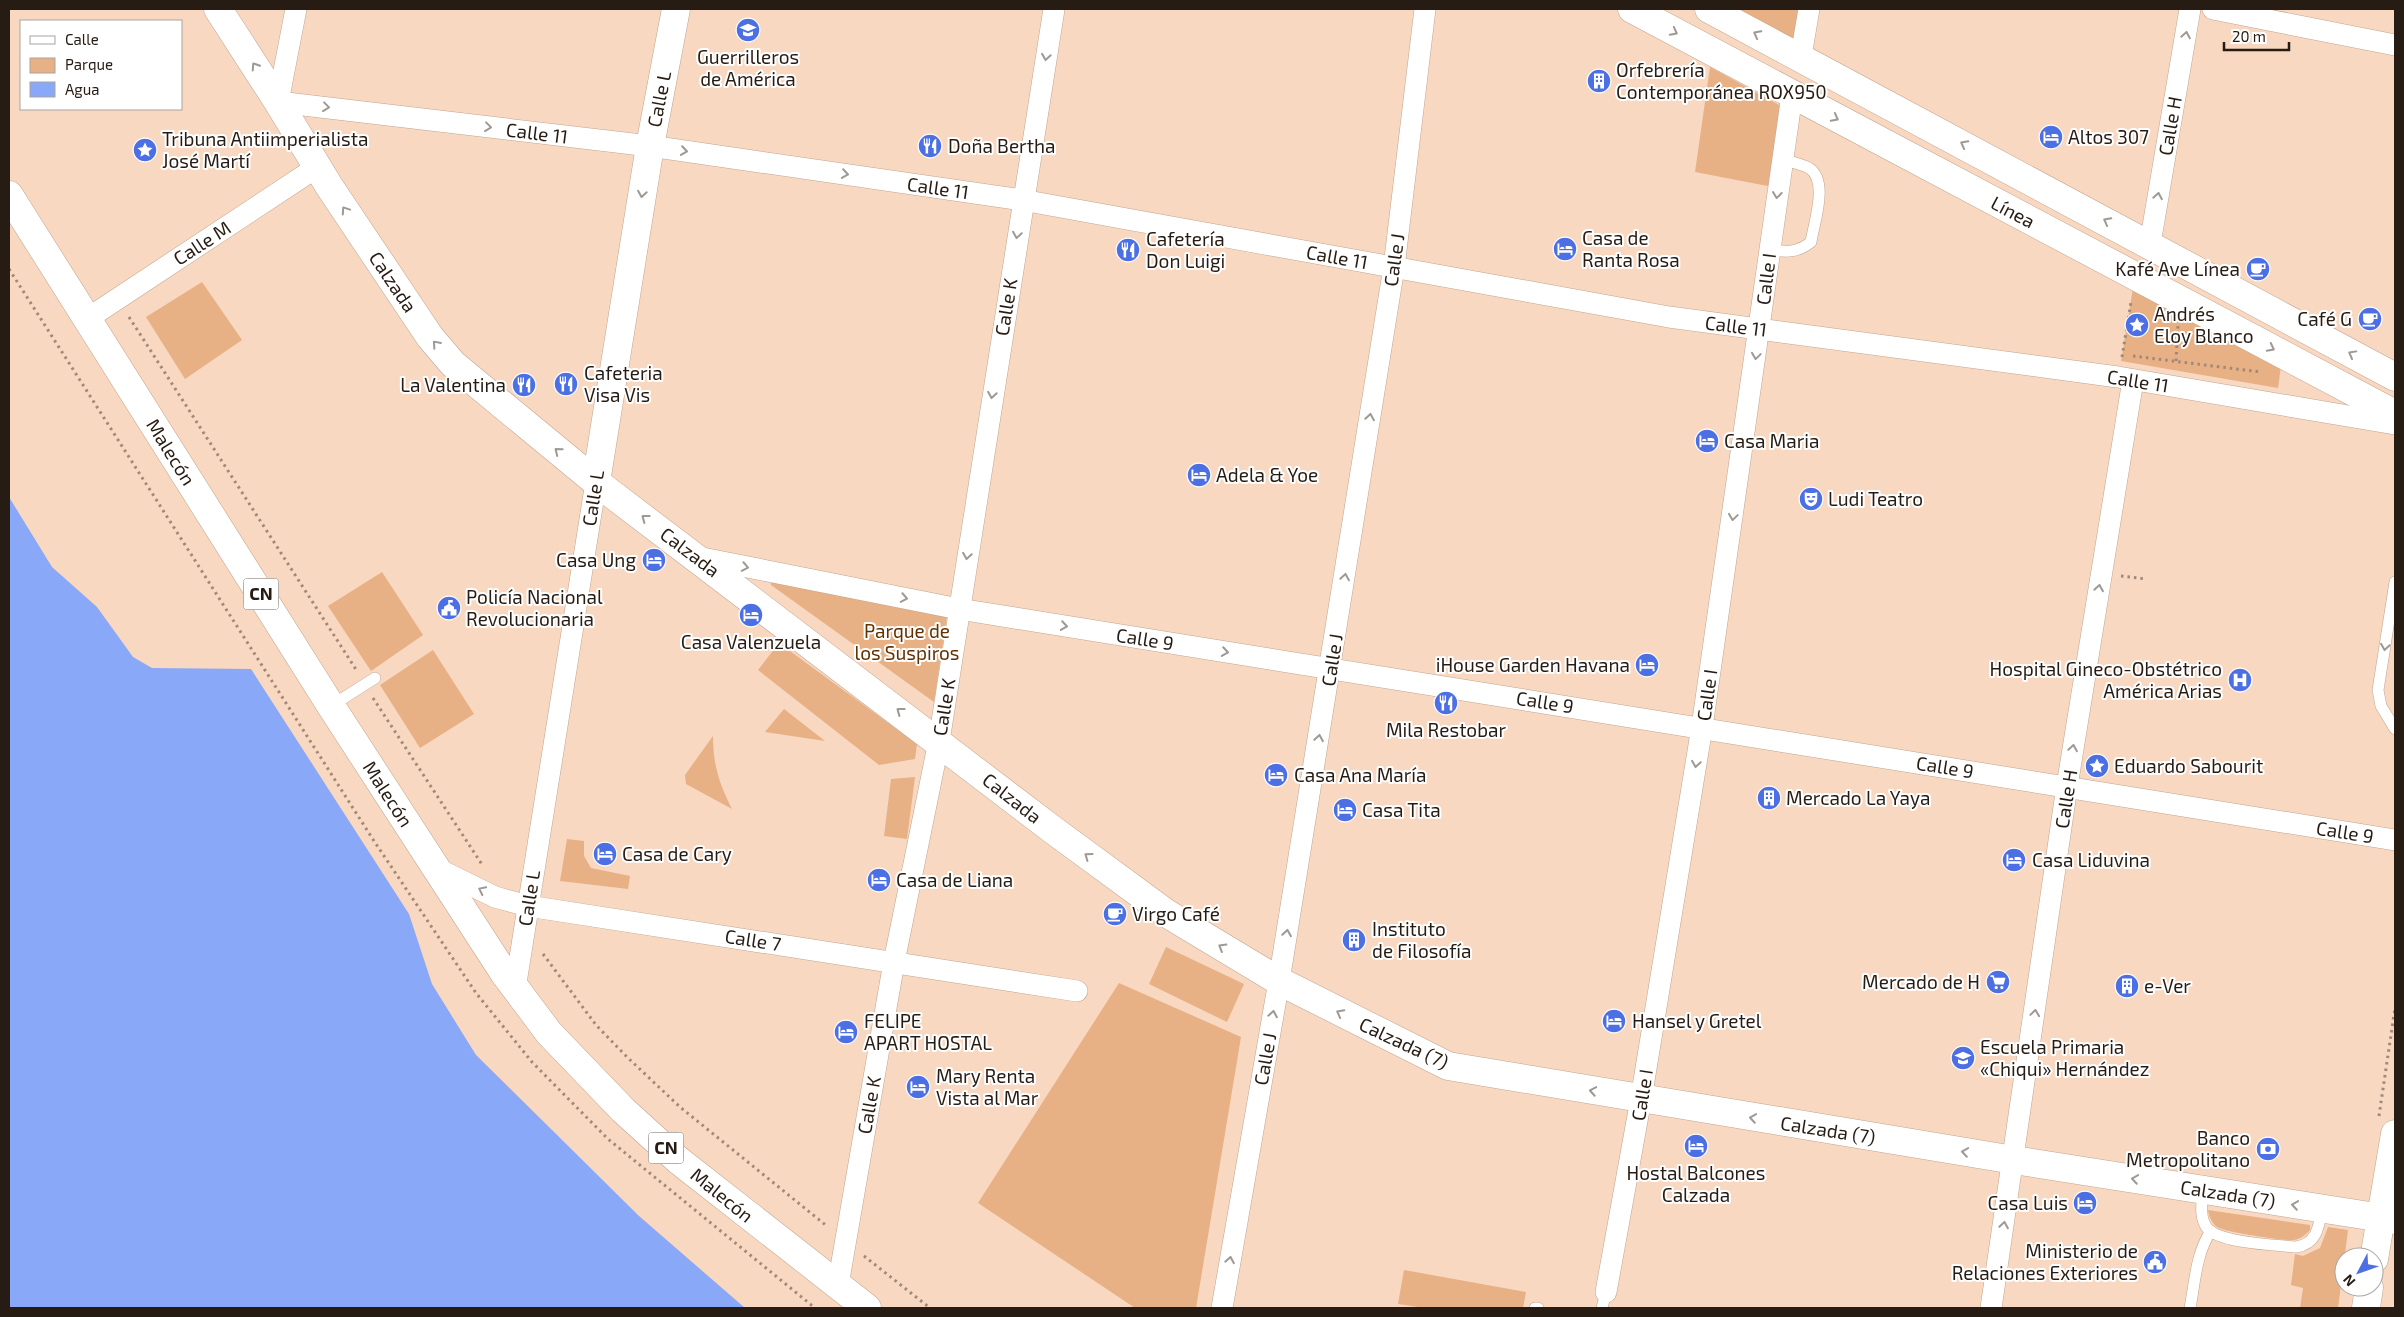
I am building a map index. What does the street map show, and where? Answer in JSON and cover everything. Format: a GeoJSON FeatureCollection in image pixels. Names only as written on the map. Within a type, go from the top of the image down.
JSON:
{"type":"FeatureCollection","features":[{"type":"Feature","properties":{"kind":"main road","name":"Calzada"},"geometry":{"type":"LineString","coordinates":[[218,9],[278,102],[317,168],[430,337],[452,364],[596,482],[939,741],[1053,830],[1166,914],[1279,981]]}},
{"type":"Feature","properties":{"kind":"main road","name":"Calle L"},"geometry":{"type":"LineString","coordinates":[[596,482],[650,146],[676,9]]}},
{"type":"Feature","properties":{"kind":"main road","name":"Línea"},"geometry":{"type":"LineString","coordinates":[[1632,9],[2395,414]]}},
{"type":"Feature","properties":{"kind":"main road","name":"Línea"},"geometry":{"type":"LineString","coordinates":[[1709,9],[1801,56],[2395,377]]}},
{"type":"Feature","properties":{"kind":"main road","name":"Malecón"},"geometry":{"type":"LineString","coordinates":[[9,195],[331,706],[515,989],[549,1033],[623,1110],[678,1160],[867,1308]]}},
{"type":"Feature","properties":{"kind":"main road","name":"Calzada (7)"},"geometry":{"type":"LineString","coordinates":[[1279,981],[1448,1066],[2322,1209],[2391,1225]]}},
{"type":"Feature","properties":{"kind":"main road"},"geometry":{"type":"LineString","coordinates":[[2383,1247],[2391,1225],[2394,1156]]}},
{"type":"Feature","properties":{"kind":"main road"},"geometry":{"type":"LineString","coordinates":[[2380,1247],[2391,1225]]}},
{"type":"Feature","properties":{"kind":"street"},"geometry":{"type":"LineString","coordinates":[[278,102],[296,9]]}},
{"type":"Feature","properties":{"kind":"street","name":"Calle K"},"geometry":{"type":"LineString","coordinates":[[838,1285],[894,962],[939,741],[1022,200],[1054,9]]}},
{"type":"Feature","properties":{"kind":"street","name":"Calle J"},"geometry":{"type":"LineString","coordinates":[[1222,1308],[1279,981],[1394,267],[1425,9]]}},
{"type":"Feature","properties":{"kind":"street"},"geometry":{"type":"LineString","coordinates":[[1801,56],[1809,9]]}},
{"type":"Feature","properties":{"kind":"street","name":"Calle H"},"geometry":{"type":"LineString","coordinates":[[2150,244],[2190,9]]}},
{"type":"Feature","properties":{"kind":"street"},"geometry":{"type":"LineString","coordinates":[[2213,9],[2395,45]]}},
{"type":"Feature","properties":{"kind":"street","name":"Calle I"},"geometry":{"type":"LineString","coordinates":[[1604,1300],[1641,1099],[1702,727],[1792,95]]}},
{"type":"Feature","properties":{"kind":"street","name":"Calle 11"},"geometry":{"type":"LineString","coordinates":[[278,102],[650,146],[1022,200],[1669,317],[2125,379],[2395,424]]}},
{"type":"Feature","properties":{"kind":"street","name":"Calle M"},"geometry":{"type":"LineString","coordinates":[[87,319],[317,168]]}},
{"type":"Feature","properties":{"kind":"street","name":"Calle H"},"geometry":{"type":"LineString","coordinates":[[1991,1308],[2014,1160],[2125,379]]}},
{"type":"Feature","properties":{"kind":"street","name":"Calle L"},"geometry":{"type":"LineString","coordinates":[[515,989],[596,482]]}},
{"type":"Feature","properties":{"kind":"street","name":"Calle 9"},"geometry":{"type":"LineString","coordinates":[[697,557],[959,609],[1702,727],[2395,840]]}},
{"type":"Feature","properties":{"kind":"street","name":"Calle 7"},"geometry":{"type":"LineString","coordinates":[[436,868],[495,897],[528,906],[1077,991]]}},
{"type":"Feature","properties":{"kind":"lane"},"geometry":{"type":"LineString","coordinates":[[1770,250],[1790,253],[1802,250],[1811,242],[1821,185],[1816,175],[1808,168],[1782,159]]}},
{"type":"Feature","properties":{"kind":"lane"},"geometry":{"type":"LineString","coordinates":[[2395,582],[2378,690],[2381,706],[2395,729]]}},
{"type":"Feature","properties":{"kind":"lane"},"geometry":{"type":"LineString","coordinates":[[331,706],[375,678]]}},
{"type":"Feature","properties":{"kind":"lane"},"geometry":{"type":"LineString","coordinates":[[2203,1190],[2203,1217],[2211,1231],[2220,1237],[2296,1247],[2303,1246],[2314,1237],[2322,1209]]}},
{"type":"Feature","properties":{"kind":"lane"},"geometry":{"type":"LineString","coordinates":[[2190,1308],[2199,1255],[2203,1242],[2211,1231]]}},
{"type":"Feature","properties":{"kind":"path"},"geometry":{"type":"LineString","coordinates":[[2125,379],[2122,354],[2135,277]]}},
{"type":"Feature","properties":{"kind":"path"},"geometry":{"type":"LineString","coordinates":[[118,299],[485,868]]}},
{"type":"Feature","properties":{"kind":"path"},"geometry":{"type":"LineString","coordinates":[[2176,361],[2178,324],[2187,328]]}},
{"type":"Feature","properties":{"kind":"path"},"geometry":{"type":"LineString","coordinates":[[2122,354],[2266,371],[2257,365]]}},
{"type":"Feature","properties":{"kind":"path"},"geometry":{"type":"LineString","coordinates":[[525,928],[596,1025],[680,1107],[930,1308]]}},
{"type":"Feature","properties":{"kind":"green space"},"geometry":{"type":"Polygon","coordinates":[[[1709,9],[1809,9],[1801,56],[1709,9]]]}},
{"type":"Feature","properties":{"kind":"green space"},"geometry":{"type":"Polygon","coordinates":[[[1710,67],[1790,111],[1778,188],[1695,172],[1710,67]]]}},
{"type":"Feature","properties":{"kind":"green space"},"geometry":{"type":"Polygon","coordinates":[[[202,282],[242,340],[185,379],[146,317],[202,282]]]}},
{"type":"Feature","properties":{"kind":"green space"},"geometry":{"type":"Polygon","coordinates":[[[2133,288],[2281,366],[2278,388],[2121,361],[2133,288]]]}},
{"type":"Feature","properties":{"kind":"green space"},"geometry":{"type":"Polygon","coordinates":[[[382,572],[423,635],[371,671],[328,606],[382,572]]]}},
{"type":"Feature","properties":{"kind":"green space","name":"Parque de los Suspiros"},"geometry":{"type":"Polygon","coordinates":[[[771,580],[947,616],[934,702],[771,585],[771,580]]]}},
{"type":"Feature","properties":{"kind":"green space"},"geometry":{"type":"Polygon","coordinates":[[[779,643],[917,744],[915,759],[879,765],[758,670],[779,643]]]}},
{"type":"Feature","properties":{"kind":"green space"},"geometry":{"type":"Polygon","coordinates":[[[433,650],[474,714],[420,748],[380,685],[433,650]]]}},
{"type":"Feature","properties":{"kind":"green space"},"geometry":{"type":"Polygon","coordinates":[[[784,709],[825,741],[765,732],[784,709]]]}},
{"type":"Feature","properties":{"kind":"green space"},"geometry":{"type":"Polygon","coordinates":[[[713,736],[714,756],[718,774],[732,809],[686,784],[685,775],[713,736]]]}},
{"type":"Feature","properties":{"kind":"green space"},"geometry":{"type":"Polygon","coordinates":[[[915,777],[907,839],[884,836],[891,779],[915,777]]]}},
{"type":"Feature","properties":{"kind":"green space"},"geometry":{"type":"Polygon","coordinates":[[[567,839],[584,841],[584,856],[591,868],[630,876],[628,889],[560,881],[567,839]]]}},
{"type":"Feature","properties":{"kind":"green space"},"geometry":{"type":"Polygon","coordinates":[[[1166,947],[1244,984],[1227,1022],[1149,984],[1166,947]]]}},
{"type":"Feature","properties":{"kind":"green space"},"geometry":{"type":"Polygon","coordinates":[[[1119,983],[1241,1037],[1196,1308],[1135,1308],[978,1203],[1119,983]]]}},
{"type":"Feature","properties":{"kind":"green space"},"geometry":{"type":"Polygon","coordinates":[[[2208,1210],[2310,1225],[2310,1230],[2307,1234],[2294,1240],[2242,1234],[2217,1227],[2211,1220],[2208,1210]]]}},
{"type":"Feature","properties":{"kind":"green space"},"geometry":{"type":"Polygon","coordinates":[[[2328,1227],[2348,1230],[2346,1247],[2334,1247],[2334,1297],[2339,1297],[2338,1308],[2300,1308],[2303,1288],[2291,1285],[2295,1254],[2303,1256],[2320,1248],[2328,1227]]]}},
{"type":"Feature","properties":{"kind":"green space"},"geometry":{"type":"Polygon","coordinates":[[[1404,1270],[1526,1292],[1523,1308],[1425,1308],[1398,1304],[1404,1270]]]}},
{"type":"Feature","properties":{"kind":"water"},"geometry":{"type":"Polygon","coordinates":[[[9,497],[52,567],[97,607],[133,657],[152,668],[251,669],[409,914],[432,984],[476,1055],[639,1216],[745,1308],[9,1308],[9,497]]]}},
{"type":"Feature","properties":{"kind":"place","name":"Guerrilleros de América"},"geometry":{"type":"Point","coordinates":[748,30]}},
{"type":"Feature","properties":{"kind":"place","name":"Orfebrería Contemporánea ROX950"},"geometry":{"type":"Point","coordinates":[1599,81]}},
{"type":"Feature","properties":{"kind":"place","name":"Altos 307"},"geometry":{"type":"Point","coordinates":[2051,137]}},
{"type":"Feature","properties":{"kind":"place","name":"Doña Bertha"},"geometry":{"type":"Point","coordinates":[930,146]}},
{"type":"Feature","properties":{"kind":"place","name":"Tribuna Antiimperialista José Martí"},"geometry":{"type":"Point","coordinates":[145,150]}},
{"type":"Feature","properties":{"kind":"place","name":"Casa de Ranta Rosa"},"geometry":{"type":"Point","coordinates":[1565,249]}},
{"type":"Feature","properties":{"kind":"place","name":"Cafetería Don Luigi"},"geometry":{"type":"Point","coordinates":[1128,250]}},
{"type":"Feature","properties":{"kind":"place","name":"Kafé Ave Línea"},"geometry":{"type":"Point","coordinates":[2258,269]}},
{"type":"Feature","properties":{"kind":"place","name":"Café G"},"geometry":{"type":"Point","coordinates":[2370,319]}},
{"type":"Feature","properties":{"kind":"place","name":"Andrés Eloy Blanco"},"geometry":{"type":"Point","coordinates":[2137,325]}},
{"type":"Feature","properties":{"kind":"place","name":"Cafeteria Visa Vis"},"geometry":{"type":"Point","coordinates":[566,384]}},
{"type":"Feature","properties":{"kind":"place","name":"La Valentina"},"geometry":{"type":"Point","coordinates":[524,385]}},
{"type":"Feature","properties":{"kind":"place","name":"Casa Maria"},"geometry":{"type":"Point","coordinates":[1707,441]}},
{"type":"Feature","properties":{"kind":"place","name":"Adela & Yoe"},"geometry":{"type":"Point","coordinates":[1199,475]}},
{"type":"Feature","properties":{"kind":"place","name":"Ludi Teatro"},"geometry":{"type":"Point","coordinates":[1811,499]}},
{"type":"Feature","properties":{"kind":"place","name":"Casa Ung"},"geometry":{"type":"Point","coordinates":[654,560]}},
{"type":"Feature","properties":{"kind":"place","name":"Policía Nacional Revolucionaria"},"geometry":{"type":"Point","coordinates":[449,608]}},
{"type":"Feature","properties":{"kind":"place","name":"Casa Valenzuela"},"geometry":{"type":"Point","coordinates":[751,615]}},
{"type":"Feature","properties":{"kind":"place","name":"iHouse Garden Havana"},"geometry":{"type":"Point","coordinates":[1647,665]}},
{"type":"Feature","properties":{"kind":"place","name":"Hospital Gineco-Obstétrico América Arias"},"geometry":{"type":"Point","coordinates":[2240,680]}},
{"type":"Feature","properties":{"kind":"place","name":"Mila Restobar"},"geometry":{"type":"Point","coordinates":[1446,703]}},
{"type":"Feature","properties":{"kind":"place","name":"Eduardo Sabourit"},"geometry":{"type":"Point","coordinates":[2097,766]}},
{"type":"Feature","properties":{"kind":"place","name":"Casa Ana María"},"geometry":{"type":"Point","coordinates":[1276,775]}},
{"type":"Feature","properties":{"kind":"place","name":"Mercado La Yaya"},"geometry":{"type":"Point","coordinates":[1769,798]}},
{"type":"Feature","properties":{"kind":"place","name":"Casa Tita"},"geometry":{"type":"Point","coordinates":[1345,810]}},
{"type":"Feature","properties":{"kind":"place","name":"Casa de Cary"},"geometry":{"type":"Point","coordinates":[605,854]}},
{"type":"Feature","properties":{"kind":"place","name":"Casa Liduvina"},"geometry":{"type":"Point","coordinates":[2014,860]}},
{"type":"Feature","properties":{"kind":"place","name":"Casa de Liana"},"geometry":{"type":"Point","coordinates":[879,880]}},
{"type":"Feature","properties":{"kind":"place","name":"Virgo Café"},"geometry":{"type":"Point","coordinates":[1115,914]}},
{"type":"Feature","properties":{"kind":"place","name":"Instituto de Filosofía"},"geometry":{"type":"Point","coordinates":[1354,940]}},
{"type":"Feature","properties":{"kind":"place","name":"Mercado de H"},"geometry":{"type":"Point","coordinates":[1998,982]}},
{"type":"Feature","properties":{"kind":"place","name":"e-Ver"},"geometry":{"type":"Point","coordinates":[2127,986]}},
{"type":"Feature","properties":{"kind":"place","name":"Hansel y Gretel"},"geometry":{"type":"Point","coordinates":[1614,1021]}},
{"type":"Feature","properties":{"kind":"place","name":"FELIPE APART HOSTAL"},"geometry":{"type":"Point","coordinates":[846,1032]}},
{"type":"Feature","properties":{"kind":"place","name":"Escuela Primaria «Chiqui» Hernández"},"geometry":{"type":"Point","coordinates":[1963,1058]}},
{"type":"Feature","properties":{"kind":"place","name":"Mary Renta Vista al Mar"},"geometry":{"type":"Point","coordinates":[918,1087]}},
{"type":"Feature","properties":{"kind":"place","name":"Hostal Balcones Calzada"},"geometry":{"type":"Point","coordinates":[1696,1146]}},
{"type":"Feature","properties":{"kind":"place","name":"Banco Metropolitano"},"geometry":{"type":"Point","coordinates":[2268,1149]}},
{"type":"Feature","properties":{"kind":"place","name":"Casa Luis"},"geometry":{"type":"Point","coordinates":[2085,1203]}},
{"type":"Feature","properties":{"kind":"place","name":"Ministerio de Relaciones Exteriores"},"geometry":{"type":"Point","coordinates":[2155,1262]}}]}
